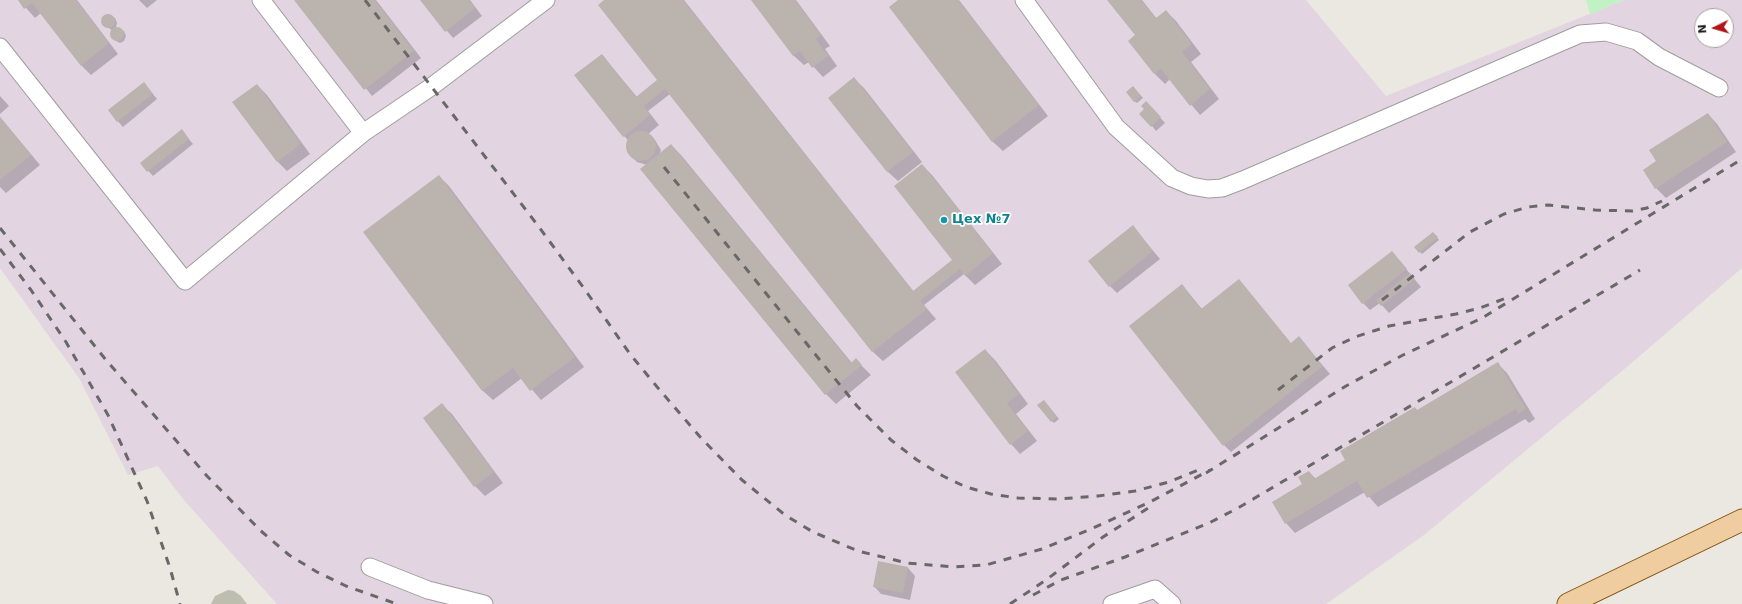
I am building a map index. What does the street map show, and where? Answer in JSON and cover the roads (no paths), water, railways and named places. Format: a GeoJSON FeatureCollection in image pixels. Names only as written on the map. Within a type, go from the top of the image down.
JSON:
{"type":"FeatureCollection","features":[{"type":"Feature","properties":{"kind":"main road"},"geometry":{"type":"LineString","coordinates":[[1568,604],[1742,520]]}},
{"type":"Feature","properties":{"kind":"lane"},"geometry":{"type":"LineString","coordinates":[[261,0],[363,133]]}},
{"type":"Feature","properties":{"kind":"lane"},"geometry":{"type":"LineString","coordinates":[[0,47],[185,281],[363,133],[431,87],[546,0]]}},
{"type":"Feature","properties":{"kind":"lane"},"geometry":{"type":"LineString","coordinates":[[1024,0],[1116,127],[1172,178],[1191,186],[1208,189],[1222,188],[1243,180],[1580,34],[1606,32],[1636,41],[1659,57],[1719,88]]}},
{"type":"Feature","properties":{"kind":"lane"},"geometry":{"type":"LineString","coordinates":[[370,567],[428,590],[484,604]]}},
{"type":"Feature","properties":{"kind":"lane"},"geometry":{"type":"LineString","coordinates":[[1112,604],[1155,589],[1172,604]]}},
{"type":"Feature","properties":{"kind":"railway"},"geometry":{"type":"LineString","coordinates":[[365,0],[539,227],[630,354],[658,388],[701,438],[742,480],[785,515],[813,532],[858,551],[907,563],[954,567],[986,565],[1042,549],[1091,529],[1150,502],[1210,470]]}},
{"type":"Feature","properties":{"kind":"railway"},"geometry":{"type":"LineString","coordinates":[[1206,473],[1346,386],[1403,355],[1482,318],[1742,159]]}},
{"type":"Feature","properties":{"kind":"railway"},"geometry":{"type":"LineString","coordinates":[[664,167],[857,406],[891,440],[917,460],[943,476],[966,487],[991,494],[1018,498],[1058,499],[1135,491],[1169,482],[1203,468]]}},
{"type":"Feature","properties":{"kind":"railway"},"geometry":{"type":"LineString","coordinates":[[1382,300],[1470,232],[1504,214],[1528,207],[1548,205],[1595,210],[1632,211],[1647,208],[1662,201]]}},
{"type":"Feature","properties":{"kind":"railway"},"geometry":{"type":"LineString","coordinates":[[0,228],[106,360],[207,476],[261,531],[289,555],[317,572],[346,586],[397,604]]}},
{"type":"Feature","properties":{"kind":"railway"},"geometry":{"type":"LineString","coordinates":[[0,249],[31,290],[66,342],[108,415],[147,501],[170,568],[180,604]]}},
{"type":"Feature","properties":{"kind":"railway"},"geometry":{"type":"LineString","coordinates":[[1033,595],[1061,580],[1125,557],[1209,523],[1238,508],[1640,270]]}},
{"type":"Feature","properties":{"kind":"railway"},"geometry":{"type":"LineString","coordinates":[[1278,390],[1332,348],[1355,337],[1389,326],[1456,314],[1480,308],[1509,297]]}},
{"type":"Feature","properties":{"kind":"railway"},"geometry":{"type":"LineString","coordinates":[[1010,604],[1046,580],[1103,537],[1153,505]]}},
{"type":"Feature","properties":{"kind":"place","name":"Цех №7"},"geometry":{"type":"Point","coordinates":[944,220]}}]}
